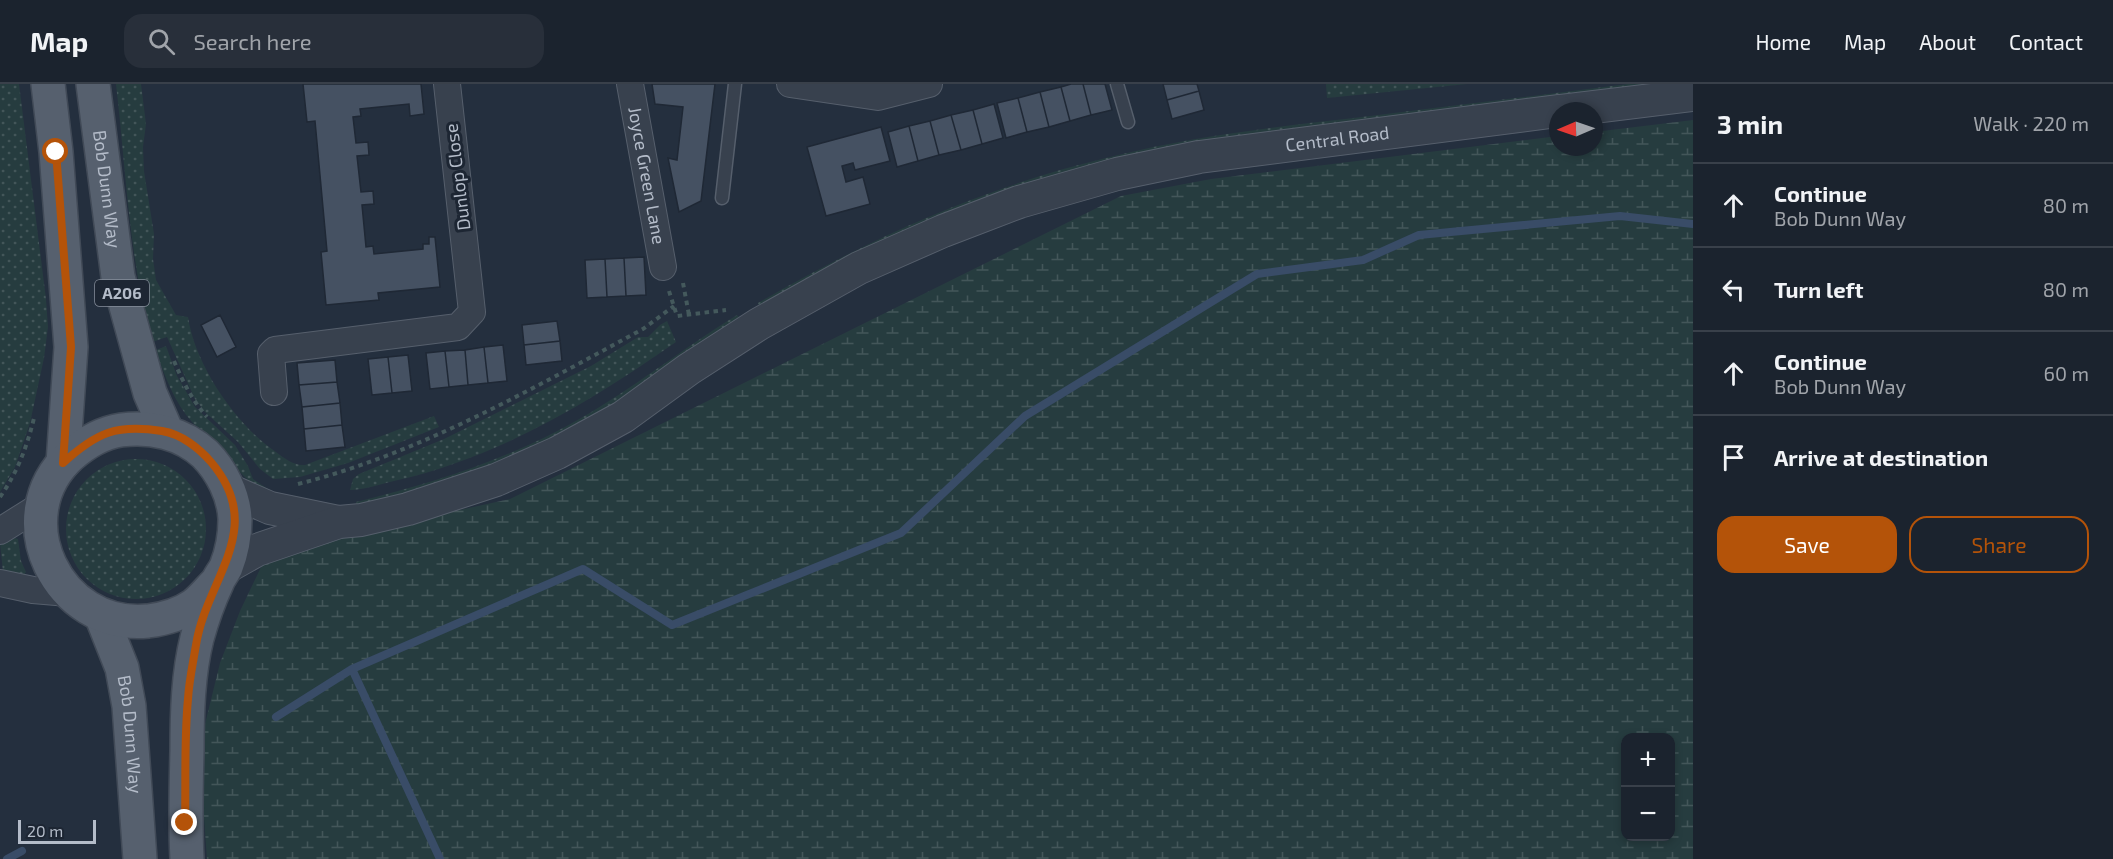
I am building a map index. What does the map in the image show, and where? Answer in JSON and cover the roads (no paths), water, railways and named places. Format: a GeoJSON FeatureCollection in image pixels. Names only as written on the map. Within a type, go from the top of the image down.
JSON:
{"type":"FeatureCollection","features":[{"type":"Feature","properties":{"kind":"main road","name":"A206"},"geometry":{"type":"LineString","coordinates":[[48,84],[56,152],[71,347],[63,463]]}},
{"type":"Feature","properties":{"kind":"main road","name":"Bob Dunn Way"},"geometry":{"type":"LineString","coordinates":[[93,84],[117,277],[150,393],[167,432]]}},
{"type":"Feature","properties":{"kind":"main road"},"geometry":{"type":"LineString","coordinates":[[187,859],[185,823],[188,699],[197,639],[234,543],[235,516],[229,490],[219,471],[205,454],[187,441],[167,432],[139,428],[110,432],[84,444],[63,463],[50,482],[43,504],[41,536],[50,567],[68,593],[83,606],[101,615],[133,622],[165,619],[194,605],[221,575]]}},
{"type":"Feature","properties":{"kind":"main road","name":"Bob Dunn Way"},"geometry":{"type":"LineString","coordinates":[[101,615],[122,668],[129,706],[140,859]]}},
{"type":"Feature","properties":{"kind":"street","name":"Dunlop Close"},"geometry":{"type":"LineString","coordinates":[[274,392],[271,354],[275,350],[458,327],[472,312],[447,84]]}},
{"type":"Feature","properties":{"kind":"street","name":"Joyce Green Lane"},"geometry":{"type":"LineString","coordinates":[[630,84],[663,267]]}},
{"type":"Feature","properties":{"kind":"street"},"geometry":{"type":"LineString","coordinates":[[790,84],[878,97],[929,84]]}},
{"type":"Feature","properties":{"kind":"street","name":"Central Road"},"geometry":{"type":"LineString","coordinates":[[1603,106],[1693,95]]}},
{"type":"Feature","properties":{"kind":"street","name":"Central Road"},"geometry":{"type":"LineString","coordinates":[[339,522],[361,520],[408,509],[496,480],[557,453],[623,417],[689,369],[759,324],[859,268],[943,231],[1019,202],[1117,174],[1199,157],[1549,112]]}},
{"type":"Feature","properties":{"kind":"street"},"geometry":{"type":"LineString","coordinates":[[229,490],[270,508],[339,522]]}},
{"type":"Feature","properties":{"kind":"street"},"geometry":{"type":"LineString","coordinates":[[0,531],[43,504]]}},
{"type":"Feature","properties":{"kind":"street"},"geometry":{"type":"LineString","coordinates":[[221,575],[258,550],[339,522]]}},
{"type":"Feature","properties":{"kind":"street"},"geometry":{"type":"LineString","coordinates":[[0,583],[33,590],[68,593]]}},
{"type":"Feature","properties":{"kind":"lane"},"geometry":{"type":"LineString","coordinates":[[722,198],[735,84]]}},
{"type":"Feature","properties":{"kind":"lane"},"geometry":{"type":"LineString","coordinates":[[1117,84],[1128,122]]}},
{"type":"Feature","properties":{"kind":"waterway"},"geometry":{"type":"LineString","coordinates":[[276,717],[352,669],[583,569],[672,625],[901,533],[1025,416],[1257,274],[1363,260],[1419,235],[1620,216],[1693,224]]}},
{"type":"Feature","properties":{"kind":"waterway"},"geometry":{"type":"LineString","coordinates":[[352,669],[440,859]]}},
{"type":"Feature","properties":{"kind":"waterway"},"geometry":{"type":"LineString","coordinates":[[7,859],[22,851]]}}]}
